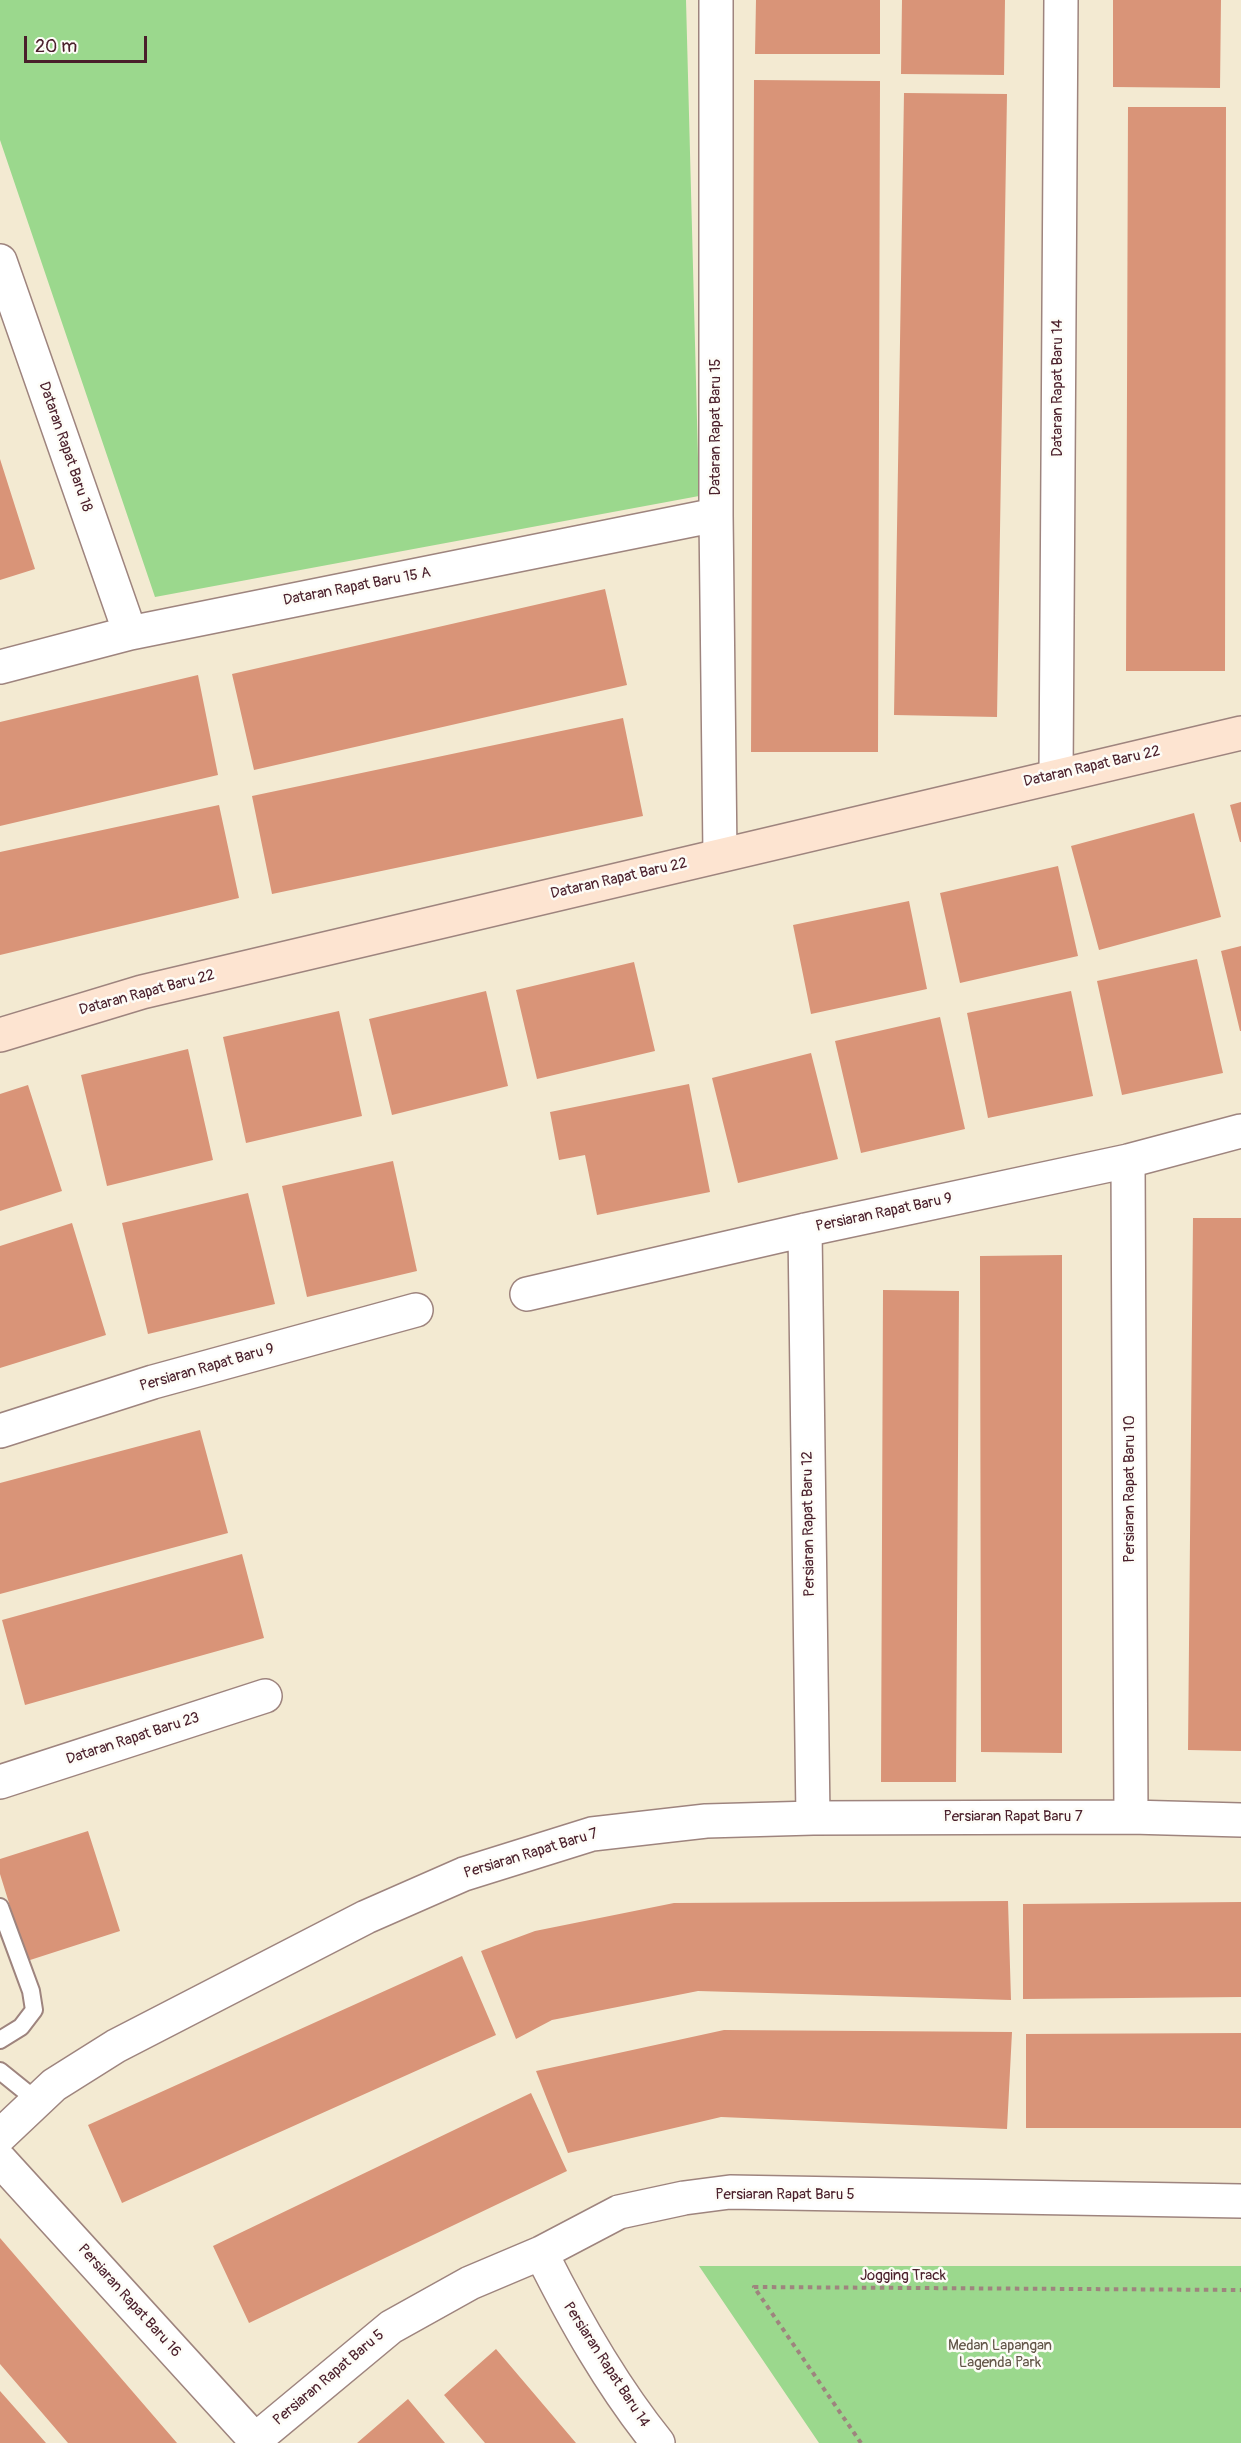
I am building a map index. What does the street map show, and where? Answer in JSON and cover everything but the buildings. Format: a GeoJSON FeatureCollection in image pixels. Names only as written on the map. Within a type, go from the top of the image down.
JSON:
{"type":"FeatureCollection","features":[{"type":"Feature","properties":{"kind":"street","name":"Dataran Rapat Baru 15"},"geometry":{"type":"LineString","coordinates":[[716,0],[716,514],[720,855]]}},
{"type":"Feature","properties":{"kind":"street","name":"Dataran Rapat Baru 14"},"geometry":{"type":"LineString","coordinates":[[1056,776],[1061,0]]}},
{"type":"Feature","properties":{"kind":"street","name":"Dataran Rapat Baru 18"},"geometry":{"type":"LineString","coordinates":[[0,261],[130,633]]}},
{"type":"Feature","properties":{"kind":"street","name":"Dataran Rapat Baru 15 A"},"geometry":{"type":"LineString","coordinates":[[0,667],[130,633],[716,514]]}},
{"type":"Feature","properties":{"kind":"street","name":"Dataran Rapat Baru 22"},"geometry":{"type":"LineString","coordinates":[[0,1035],[142,992],[1241,733]]}},
{"type":"Feature","properties":{"kind":"street","name":"Persiaran Rapat Baru 9"},"geometry":{"type":"LineString","coordinates":[[527,1294],[805,1230],[1128,1161],[1241,1131]]}},
{"type":"Feature","properties":{"kind":"street","name":"Persiaran Rapat Baru 10"},"geometry":{"type":"LineString","coordinates":[[1128,1161],[1131,1817]]}},
{"type":"Feature","properties":{"kind":"street","name":"Persiaran Rapat Baru 12"},"geometry":{"type":"LineString","coordinates":[[805,1230],[813,1818]]}},
{"type":"Feature","properties":{"kind":"street","name":"Persiaran Rapat Baru 9"},"geometry":{"type":"LineString","coordinates":[[0,1431],[153,1382],[416,1310]]}},
{"type":"Feature","properties":{"kind":"street","name":"Dataran Rapat Baru 23"},"geometry":{"type":"LineString","coordinates":[[0,1782],[265,1696]]}},
{"type":"Feature","properties":{"kind":"street","name":"Persiaran Rapat Baru 7"},"geometry":{"type":"LineString","coordinates":[[0,2136],[54,2085],[116,2046],[366,1917],[464,1874],[592,1834],[706,1821],[813,1818],[1131,1817],[1241,1820]]}},
{"type":"Feature","properties":{"kind":"street","name":"Persiaran Rapat Baru 16"},"geometry":{"type":"LineString","coordinates":[[0,2160],[256,2441]]}},
{"type":"Feature","properties":{"kind":"street","name":"Persiaran Rapat Baru 5"},"geometry":{"type":"LineString","coordinates":[[256,2441],[391,2327],[470,2283],[541,2253],[619,2212],[684,2198],[730,2192],[1241,2201]]}},
{"type":"Feature","properties":{"kind":"street","name":"Persiaran Rapat Baru 14"},"geometry":{"type":"LineString","coordinates":[[541,2253],[574,2319],[640,2420],[658,2443]]}},
{"type":"Feature","properties":{"kind":"lane"},"geometry":{"type":"LineString","coordinates":[[0,1907],[31,1991],[34,2010],[21,2027],[0,2040]]}},
{"type":"Feature","properties":{"kind":"lane"},"geometry":{"type":"LineString","coordinates":[[0,2071],[36,2100]]}},
{"type":"Feature","properties":{"kind":"path","name":"Jogging Track"},"geometry":{"type":"LineString","coordinates":[[861,2443],[754,2288],[1241,2290]]}},
{"type":"Feature","properties":{"kind":"green space"},"geometry":{"type":"Polygon","coordinates":[[[0,0],[686,0],[699,496],[155,597],[0,140],[0,0]]]}},
{"type":"Feature","properties":{"kind":"green space","name":"Medan Lapangan Lagenda Park"},"geometry":{"type":"Polygon","coordinates":[[[699,2266],[1241,2266],[1241,2443],[819,2443],[699,2266]]]}}]}
